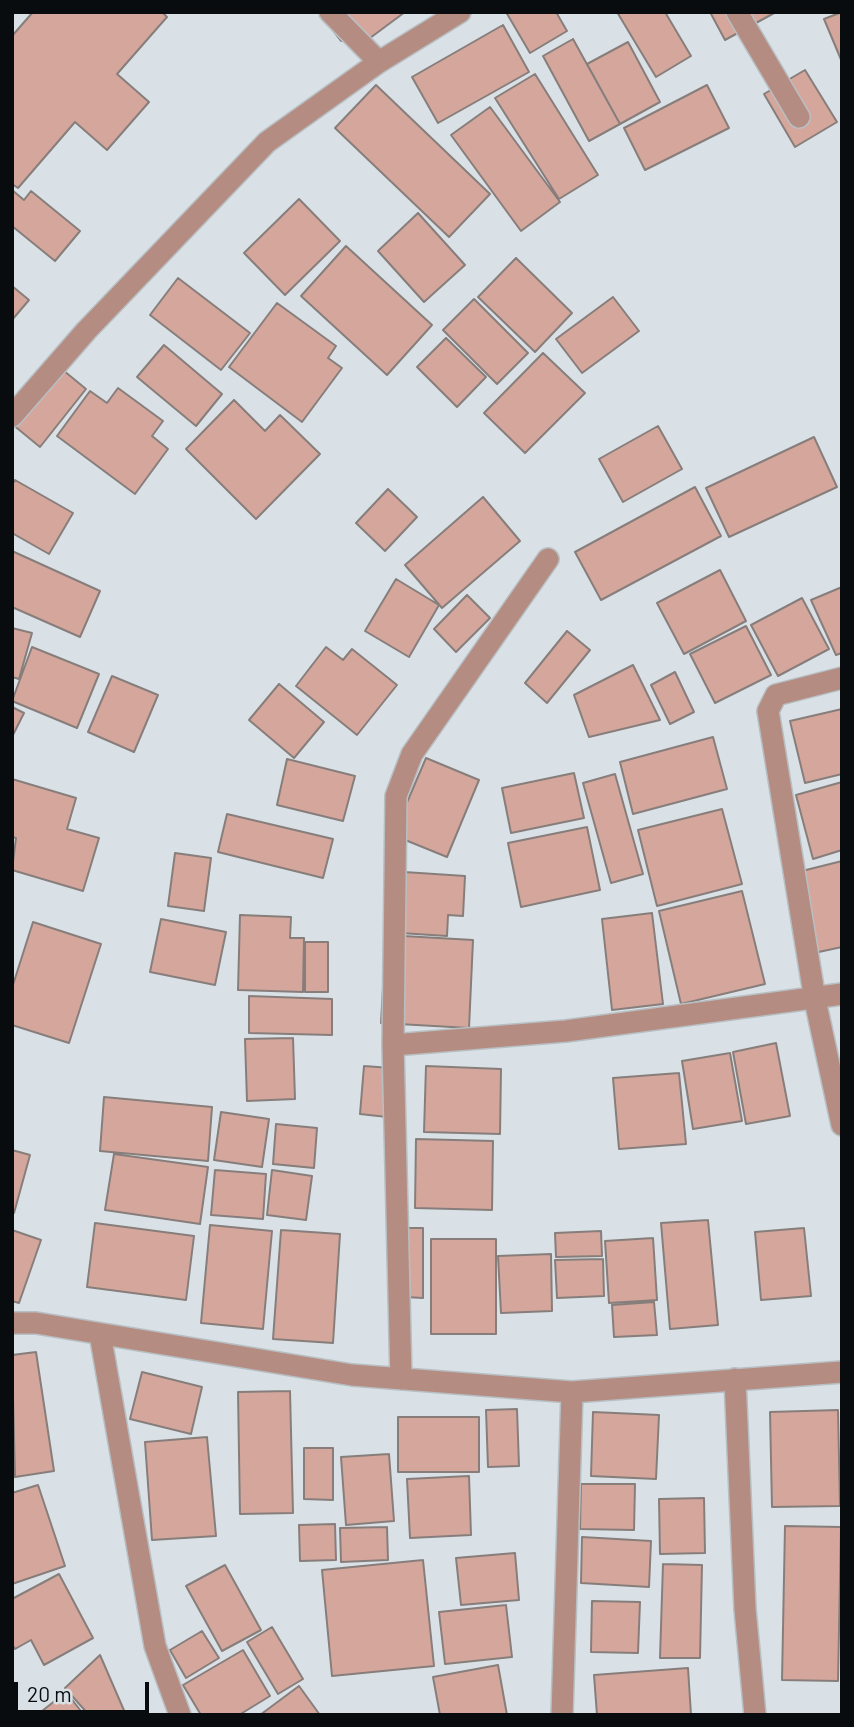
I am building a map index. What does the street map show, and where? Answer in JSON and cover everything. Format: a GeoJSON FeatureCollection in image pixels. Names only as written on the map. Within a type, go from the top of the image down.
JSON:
{"type":"FeatureCollection","features":[{"type":"Feature","properties":{"kind":"street"},"geometry":{"type":"LineString","coordinates":[[330,12],[379,62]]}},
{"type":"Feature","properties":{"kind":"street"},"geometry":{"type":"LineString","coordinates":[[12,416],[86,331],[267,142],[379,62],[460,12]]}},
{"type":"Feature","properties":{"kind":"street"},"geometry":{"type":"LineString","coordinates":[[737,12],[799,117]]}},
{"type":"Feature","properties":{"kind":"street"},"geometry":{"type":"LineString","coordinates":[[401,1379],[393,1045],[396,796],[412,754],[548,559]]}},
{"type":"Feature","properties":{"kind":"street"},"geometry":{"type":"LineString","coordinates":[[842,678],[776,695],[768,711],[815,1000],[842,1125]]}},
{"type":"Feature","properties":{"kind":"street"},"geometry":{"type":"LineString","coordinates":[[393,1045],[566,1031],[815,1000],[842,994]]}},
{"type":"Feature","properties":{"kind":"street"},"geometry":{"type":"LineString","coordinates":[[12,1323],[36,1323],[352,1375],[572,1392],[842,1372]]}},
{"type":"Feature","properties":{"kind":"street"},"geometry":{"type":"LineString","coordinates":[[100,1334],[155,1646],[180,1715]]}},
{"type":"Feature","properties":{"kind":"street"},"geometry":{"type":"LineString","coordinates":[[735,1379],[745,1609],[755,1715]]}},
{"type":"Feature","properties":{"kind":"street"},"geometry":{"type":"LineString","coordinates":[[562,1715],[572,1392]]}},
{"type":"Feature","properties":{"kind":"building"},"geometry":{"type":"Polygon","coordinates":[[[33,12],[162,12],[167,17],[117,74],[149,102],[107,150],[75,122],[18,188],[12,184],[12,36],[33,12]]]}},
{"type":"Feature","properties":{"kind":"building"},"geometry":{"type":"Polygon","coordinates":[[[319,12],[405,12],[366,41],[357,29],[341,41],[319,12]]]}},
{"type":"Feature","properties":{"kind":"building"},"geometry":{"type":"Polygon","coordinates":[[[506,12],[556,12],[567,31],[530,53],[506,12]]]}},
{"type":"Feature","properties":{"kind":"building"},"geometry":{"type":"Polygon","coordinates":[[[617,12],[665,12],[691,56],[656,77],[617,12]]]}},
{"type":"Feature","properties":{"kind":"building"},"geometry":{"type":"Polygon","coordinates":[[[710,12],[776,12],[725,40],[710,12]]]}},
{"type":"Feature","properties":{"kind":"building"},"geometry":{"type":"Polygon","coordinates":[[[842,12],[842,62],[824,19],[842,12]]]}},
{"type":"Feature","properties":{"kind":"building"},"geometry":{"type":"Polygon","coordinates":[[[503,25],[529,72],[438,123],[412,77],[503,25]]]}},
{"type":"Feature","properties":{"kind":"building"},"geometry":{"type":"Polygon","coordinates":[[[573,39],[620,124],[589,141],[543,56],[573,39]]]}},
{"type":"Feature","properties":{"kind":"building"},"geometry":{"type":"Polygon","coordinates":[[[628,42],[660,102],[620,124],[587,64],[628,42]]]}},
{"type":"Feature","properties":{"kind":"building"},"geometry":{"type":"Polygon","coordinates":[[[805,70],[837,122],[795,147],[764,94],[805,70]]]}},
{"type":"Feature","properties":{"kind":"building"},"geometry":{"type":"Polygon","coordinates":[[[535,74],[598,175],[559,199],[495,98],[535,74]]]}},
{"type":"Feature","properties":{"kind":"building"},"geometry":{"type":"Polygon","coordinates":[[[376,85],[490,194],[449,237],[335,128],[376,85]]]}},
{"type":"Feature","properties":{"kind":"building"},"geometry":{"type":"Polygon","coordinates":[[[707,85],[729,128],[645,170],[624,128],[707,85]]]}},
{"type":"Feature","properties":{"kind":"building"},"geometry":{"type":"Polygon","coordinates":[[[490,107],[560,202],[521,231],[451,135],[490,107]]]}},
{"type":"Feature","properties":{"kind":"building"},"geometry":{"type":"Polygon","coordinates":[[[12,190],[24,200],[31,191],[80,231],[55,261],[12,226],[12,190]]]}},
{"type":"Feature","properties":{"kind":"building"},"geometry":{"type":"Polygon","coordinates":[[[299,199],[340,241],[285,295],[244,253],[299,199]]]}},
{"type":"Feature","properties":{"kind":"building"},"geometry":{"type":"Polygon","coordinates":[[[418,213],[465,265],[424,302],[378,251],[418,213]]]}},
{"type":"Feature","properties":{"kind":"building"},"geometry":{"type":"Polygon","coordinates":[[[346,246],[432,325],[387,375],[301,296],[346,246]]]}},
{"type":"Feature","properties":{"kind":"building"},"geometry":{"type":"Polygon","coordinates":[[[516,258],[572,313],[535,352],[478,297],[516,258]]]}},
{"type":"Feature","properties":{"kind":"building"},"geometry":{"type":"Polygon","coordinates":[[[178,278],[250,333],[221,370],[150,315],[178,278]]]}},
{"type":"Feature","properties":{"kind":"building"},"geometry":{"type":"Polygon","coordinates":[[[12,286],[29,300],[12,320],[12,286]]]}},
{"type":"Feature","properties":{"kind":"building"},"geometry":{"type":"Polygon","coordinates":[[[613,297],[639,331],[582,373],[556,339],[613,297]]]}},
{"type":"Feature","properties":{"kind":"building"},"geometry":{"type":"Polygon","coordinates":[[[474,299],[528,353],[497,384],[443,330],[474,299]]]}},
{"type":"Feature","properties":{"kind":"building"},"geometry":{"type":"Polygon","coordinates":[[[277,303],[336,346],[328,358],[342,368],[302,422],[229,367],[277,303]]]}},
{"type":"Feature","properties":{"kind":"building"},"geometry":{"type":"Polygon","coordinates":[[[446,338],[486,377],[457,407],[417,367],[446,338]]]}},
{"type":"Feature","properties":{"kind":"building"},"geometry":{"type":"Polygon","coordinates":[[[164,345],[222,394],[196,426],[137,377],[164,345]]]}},
{"type":"Feature","properties":{"kind":"building"},"geometry":{"type":"Polygon","coordinates":[[[543,353],[585,393],[525,453],[484,413],[543,353]]]}},
{"type":"Feature","properties":{"kind":"building"},"geometry":{"type":"Polygon","coordinates":[[[58,366],[86,389],[40,447],[12,424],[58,366]]]}},
{"type":"Feature","properties":{"kind":"building"},"geometry":{"type":"Polygon","coordinates":[[[118,388],[163,421],[152,436],[168,449],[135,494],[57,436],[90,391],[107,403],[118,388]]]}},
{"type":"Feature","properties":{"kind":"building"},"geometry":{"type":"Polygon","coordinates":[[[234,400],[265,431],[280,415],[320,454],[256,519],[186,449],[234,400]]]}},
{"type":"Feature","properties":{"kind":"building"},"geometry":{"type":"Polygon","coordinates":[[[658,426],[682,469],[623,502],[599,459],[658,426]]]}},
{"type":"Feature","properties":{"kind":"building"},"geometry":{"type":"Polygon","coordinates":[[[814,437],[837,487],[729,537],[706,488],[814,437]]]}},
{"type":"Feature","properties":{"kind":"building"},"geometry":{"type":"Polygon","coordinates":[[[15,480],[73,513],[49,554],[12,533],[12,485],[15,480]]]}},
{"type":"Feature","properties":{"kind":"building"},"geometry":{"type":"Polygon","coordinates":[[[695,487],[721,536],[601,600],[575,552],[695,487]]]}},
{"type":"Feature","properties":{"kind":"building"},"geometry":{"type":"Polygon","coordinates":[[[388,489],[417,517],[385,551],[356,523],[388,489]]]}},
{"type":"Feature","properties":{"kind":"building"},"geometry":{"type":"Polygon","coordinates":[[[483,497],[520,541],[442,608],[405,565],[483,497]]]}},
{"type":"Feature","properties":{"kind":"building"},"geometry":{"type":"Polygon","coordinates":[[[12,551],[100,591],[80,637],[12,607],[12,551]]]}},
{"type":"Feature","properties":{"kind":"building"},"geometry":{"type":"Polygon","coordinates":[[[720,570],[746,621],[684,654],[657,603],[720,570]]]}},
{"type":"Feature","properties":{"kind":"building"},"geometry":{"type":"Polygon","coordinates":[[[396,579],[439,605],[409,657],[365,631],[396,579]]]}},
{"type":"Feature","properties":{"kind":"building"},"geometry":{"type":"Polygon","coordinates":[[[842,587],[842,653],[836,655],[811,600],[842,587]]]}},
{"type":"Feature","properties":{"kind":"building"},"geometry":{"type":"Polygon","coordinates":[[[467,595],[490,618],[456,652],[434,629],[467,595]]]}},
{"type":"Feature","properties":{"kind":"building"},"geometry":{"type":"Polygon","coordinates":[[[802,598],[829,649],[778,676],[751,625],[802,598]]]}},
{"type":"Feature","properties":{"kind":"building"},"geometry":{"type":"Polygon","coordinates":[[[746,626],[771,675],[715,703],[690,654],[746,626]]]}},
{"type":"Feature","properties":{"kind":"building"},"geometry":{"type":"Polygon","coordinates":[[[12,628],[32,633],[19,679],[12,677],[12,628]]]}},
{"type":"Feature","properties":{"kind":"building"},"geometry":{"type":"Polygon","coordinates":[[[567,631],[590,650],[547,703],[525,683],[567,631]]]}},
{"type":"Feature","properties":{"kind":"building"},"geometry":{"type":"Polygon","coordinates":[[[32,647],[99,674],[77,728],[12,701],[32,647]]]}},
{"type":"Feature","properties":{"kind":"building"},"geometry":{"type":"Polygon","coordinates":[[[326,647],[343,660],[352,649],[397,685],[357,735],[296,686],[326,647]]]}},
{"type":"Feature","properties":{"kind":"building"},"geometry":{"type":"Polygon","coordinates":[[[633,665],[660,720],[589,737],[574,695],[633,665]]]}},
{"type":"Feature","properties":{"kind":"building"},"geometry":{"type":"Polygon","coordinates":[[[675,672],[694,712],[670,724],[651,685],[675,672]]]}},
{"type":"Feature","properties":{"kind":"building"},"geometry":{"type":"Polygon","coordinates":[[[112,676],[158,695],[134,752],[88,732],[112,676]]]}},
{"type":"Feature","properties":{"kind":"building"},"geometry":{"type":"Polygon","coordinates":[[[279,684],[324,722],[294,758],[249,720],[279,684]]]}},
{"type":"Feature","properties":{"kind":"building"},"geometry":{"type":"Polygon","coordinates":[[[12,707],[24,713],[12,737],[12,707]]]}},
{"type":"Feature","properties":{"kind":"building"},"geometry":{"type":"Polygon","coordinates":[[[842,709],[842,774],[805,783],[790,721],[842,709]]]}},
{"type":"Feature","properties":{"kind":"building"},"geometry":{"type":"Polygon","coordinates":[[[713,737],[727,789],[633,814],[620,762],[713,737]]]}},
{"type":"Feature","properties":{"kind":"building"},"geometry":{"type":"Polygon","coordinates":[[[426,758],[479,780],[447,857],[393,835],[426,758]]]}},
{"type":"Feature","properties":{"kind":"building"},"geometry":{"type":"Polygon","coordinates":[[[287,759],[355,776],[343,821],[277,805],[287,759]]]}},
{"type":"Feature","properties":{"kind":"building"},"geometry":{"type":"Polygon","coordinates":[[[574,773],[584,818],[511,833],[502,788],[574,773]]]}},
{"type":"Feature","properties":{"kind":"building"},"geometry":{"type":"Polygon","coordinates":[[[615,774],[643,874],[611,883],[583,783],[615,774]]]}},
{"type":"Feature","properties":{"kind":"building"},"geometry":{"type":"Polygon","coordinates":[[[12,779],[76,798],[67,829],[99,838],[83,891],[12,870],[16,838],[12,837],[12,779]]]}},
{"type":"Feature","properties":{"kind":"building"},"geometry":{"type":"Polygon","coordinates":[[[842,782],[842,850],[813,859],[796,795],[842,782]]]}},
{"type":"Feature","properties":{"kind":"building"},"geometry":{"type":"Polygon","coordinates":[[[722,809],[742,884],[657,906],[638,830],[722,809]]]}},
{"type":"Feature","properties":{"kind":"building"},"geometry":{"type":"Polygon","coordinates":[[[227,814],[333,839],[323,878],[218,852],[227,814]]]}},
{"type":"Feature","properties":{"kind":"building"},"geometry":{"type":"Polygon","coordinates":[[[587,827],[600,890],[521,907],[508,843],[587,827]]]}},
{"type":"Feature","properties":{"kind":"building"},"geometry":{"type":"Polygon","coordinates":[[[175,853],[211,858],[204,911],[168,906],[175,853]]]}},
{"type":"Feature","properties":{"kind":"building"},"geometry":{"type":"Polygon","coordinates":[[[842,861],[842,947],[814,953],[794,873],[842,861]]]}},
{"type":"Feature","properties":{"kind":"building"},"geometry":{"type":"Polygon","coordinates":[[[389,871],[465,876],[463,916],[448,915],[447,936],[385,932],[389,871]]]}},
{"type":"Feature","properties":{"kind":"building"},"geometry":{"type":"Polygon","coordinates":[[[742,891],[765,984],[681,1004],[659,911],[742,891]]]}},
{"type":"Feature","properties":{"kind":"building"},"geometry":{"type":"Polygon","coordinates":[[[652,913],[663,1004],[612,1010],[602,919],[652,913]]]}},
{"type":"Feature","properties":{"kind":"building"},"geometry":{"type":"Polygon","coordinates":[[[240,915],[291,917],[290,938],[304,938],[303,992],[238,990],[240,915]]]}},
{"type":"Feature","properties":{"kind":"building"},"geometry":{"type":"Polygon","coordinates":[[[161,919],[226,932],[215,985],[150,972],[161,919]]]}},
{"type":"Feature","properties":{"kind":"building"},"geometry":{"type":"Polygon","coordinates":[[[33,922],[101,944],[69,1043],[12,1025],[12,988],[33,922]]]}},
{"type":"Feature","properties":{"kind":"building"},"geometry":{"type":"Polygon","coordinates":[[[386,935],[473,940],[469,1028],[381,1023],[386,935]]]}},
{"type":"Feature","properties":{"kind":"building"},"geometry":{"type":"Polygon","coordinates":[[[305,942],[328,942],[328,992],[305,992],[305,942]]]}},
{"type":"Feature","properties":{"kind":"building"},"geometry":{"type":"Polygon","coordinates":[[[249,996],[332,999],[332,1035],[249,1033],[249,996]]]}},
{"type":"Feature","properties":{"kind":"building"},"geometry":{"type":"Polygon","coordinates":[[[293,1038],[295,1099],[247,1101],[245,1039],[293,1038]]]}},
{"type":"Feature","properties":{"kind":"building"},"geometry":{"type":"Polygon","coordinates":[[[776,1043],[790,1116],[746,1124],[733,1052],[776,1043]]]}},
{"type":"Feature","properties":{"kind":"building"},"geometry":{"type":"Polygon","coordinates":[[[730,1053],[742,1121],[693,1129],[682,1061],[730,1053]]]}},
{"type":"Feature","properties":{"kind":"building"},"geometry":{"type":"Polygon","coordinates":[[[364,1066],[391,1068],[387,1117],[360,1114],[364,1066]]]}},
{"type":"Feature","properties":{"kind":"building"},"geometry":{"type":"Polygon","coordinates":[[[426,1066],[501,1069],[500,1134],[424,1132],[426,1066]]]}},
{"type":"Feature","properties":{"kind":"building"},"geometry":{"type":"Polygon","coordinates":[[[679,1073],[686,1144],[619,1149],[613,1078],[679,1073]]]}},
{"type":"Feature","properties":{"kind":"building"},"geometry":{"type":"Polygon","coordinates":[[[104,1097],[212,1107],[208,1161],[100,1151],[104,1097]]]}},
{"type":"Feature","properties":{"kind":"building"},"geometry":{"type":"Polygon","coordinates":[[[221,1112],[269,1119],[262,1167],[214,1160],[221,1112]]]}},
{"type":"Feature","properties":{"kind":"building"},"geometry":{"type":"Polygon","coordinates":[[[276,1124],[317,1128],[314,1168],[273,1164],[276,1124]]]}},
{"type":"Feature","properties":{"kind":"building"},"geometry":{"type":"Polygon","coordinates":[[[416,1139],[493,1141],[492,1210],[415,1208],[416,1139]]]}},
{"type":"Feature","properties":{"kind":"building"},"geometry":{"type":"Polygon","coordinates":[[[12,1150],[30,1155],[14,1213],[12,1213],[12,1150]]]}},
{"type":"Feature","properties":{"kind":"building"},"geometry":{"type":"Polygon","coordinates":[[[114,1154],[208,1167],[200,1224],[105,1210],[114,1154]]]}},
{"type":"Feature","properties":{"kind":"building"},"geometry":{"type":"Polygon","coordinates":[[[215,1170],[266,1174],[263,1219],[211,1215],[215,1170]]]}},
{"type":"Feature","properties":{"kind":"building"},"geometry":{"type":"Polygon","coordinates":[[[272,1170],[312,1176],[306,1220],[267,1215],[272,1170]]]}},
{"type":"Feature","properties":{"kind":"building"},"geometry":{"type":"Polygon","coordinates":[[[708,1220],[718,1325],[670,1329],[661,1223],[708,1220]]]}},
{"type":"Feature","properties":{"kind":"building"},"geometry":{"type":"Polygon","coordinates":[[[95,1223],[194,1236],[186,1300],[87,1287],[95,1223]]]}},
{"type":"Feature","properties":{"kind":"building"},"geometry":{"type":"Polygon","coordinates":[[[210,1225],[272,1231],[263,1329],[201,1323],[210,1225]]]}},
{"type":"Feature","properties":{"kind":"building"},"geometry":{"type":"Polygon","coordinates":[[[406,1228],[423,1228],[423,1298],[405,1297],[406,1228]]]}},
{"type":"Feature","properties":{"kind":"building"},"geometry":{"type":"Polygon","coordinates":[[[804,1228],[811,1296],[761,1300],[755,1232],[804,1228]]]}},
{"type":"Feature","properties":{"kind":"building"},"geometry":{"type":"Polygon","coordinates":[[[12,1230],[41,1240],[19,1303],[12,1301],[12,1230]]]}},
{"type":"Feature","properties":{"kind":"building"},"geometry":{"type":"Polygon","coordinates":[[[281,1230],[340,1234],[333,1343],[273,1339],[281,1230]]]}},
{"type":"Feature","properties":{"kind":"building"},"geometry":{"type":"Polygon","coordinates":[[[601,1231],[602,1256],[556,1257],[555,1233],[601,1231]]]}},
{"type":"Feature","properties":{"kind":"building"},"geometry":{"type":"Polygon","coordinates":[[[653,1238],[657,1300],[609,1303],[605,1241],[653,1238]]]}},
{"type":"Feature","properties":{"kind":"building"},"geometry":{"type":"Polygon","coordinates":[[[431,1239],[496,1239],[496,1334],[431,1334],[431,1239]]]}},
{"type":"Feature","properties":{"kind":"building"},"geometry":{"type":"Polygon","coordinates":[[[551,1254],[552,1311],[501,1313],[498,1256],[551,1254]]]}},
{"type":"Feature","properties":{"kind":"building"},"geometry":{"type":"Polygon","coordinates":[[[603,1259],[604,1296],[557,1298],[555,1260],[603,1259]]]}},
{"type":"Feature","properties":{"kind":"building"},"geometry":{"type":"Polygon","coordinates":[[[654,1302],[657,1335],[614,1337],[612,1305],[654,1302]]]}},
{"type":"Feature","properties":{"kind":"building"},"geometry":{"type":"Polygon","coordinates":[[[36,1352],[54,1471],[15,1477],[12,1355],[36,1352]]]}},
{"type":"Feature","properties":{"kind":"building"},"geometry":{"type":"Polygon","coordinates":[[[142,1372],[202,1387],[191,1434],[130,1419],[142,1372]]]}},
{"type":"Feature","properties":{"kind":"building"},"geometry":{"type":"Polygon","coordinates":[[[290,1391],[293,1513],[240,1514],[238,1392],[290,1391]]]}},
{"type":"Feature","properties":{"kind":"building"},"geometry":{"type":"Polygon","coordinates":[[[517,1409],[519,1466],[488,1467],[486,1410],[517,1409]]]}},
{"type":"Feature","properties":{"kind":"building"},"geometry":{"type":"Polygon","coordinates":[[[838,1410],[840,1506],[772,1507],[770,1412],[838,1410]]]}},
{"type":"Feature","properties":{"kind":"building"},"geometry":{"type":"Polygon","coordinates":[[[593,1412],[659,1415],[656,1479],[591,1476],[593,1412]]]}},
{"type":"Feature","properties":{"kind":"building"},"geometry":{"type":"Polygon","coordinates":[[[398,1417],[479,1417],[479,1472],[398,1472],[398,1417]]]}},
{"type":"Feature","properties":{"kind":"building"},"geometry":{"type":"Polygon","coordinates":[[[207,1437],[216,1536],[152,1540],[145,1442],[207,1437]]]}},
{"type":"Feature","properties":{"kind":"building"},"geometry":{"type":"Polygon","coordinates":[[[304,1448],[333,1448],[333,1500],[304,1499],[304,1448]]]}},
{"type":"Feature","properties":{"kind":"building"},"geometry":{"type":"Polygon","coordinates":[[[389,1454],[394,1521],[346,1525],[341,1457],[389,1454]]]}},
{"type":"Feature","properties":{"kind":"building"},"geometry":{"type":"Polygon","coordinates":[[[469,1476],[471,1535],[410,1538],[407,1479],[469,1476]]]}},
{"type":"Feature","properties":{"kind":"building"},"geometry":{"type":"Polygon","coordinates":[[[581,1484],[635,1484],[634,1530],[580,1529],[581,1484]]]}},
{"type":"Feature","properties":{"kind":"building"},"geometry":{"type":"Polygon","coordinates":[[[38,1485],[65,1566],[12,1584],[12,1493],[38,1485]]]}},
{"type":"Feature","properties":{"kind":"building"},"geometry":{"type":"Polygon","coordinates":[[[704,1498],[705,1553],[660,1554],[659,1499],[704,1498]]]}},
{"type":"Feature","properties":{"kind":"building"},"geometry":{"type":"Polygon","coordinates":[[[335,1524],[336,1560],[300,1561],[299,1525],[335,1524]]]}},
{"type":"Feature","properties":{"kind":"building"},"geometry":{"type":"Polygon","coordinates":[[[785,1526],[841,1527],[838,1681],[782,1680],[785,1526]]]}},
{"type":"Feature","properties":{"kind":"building"},"geometry":{"type":"Polygon","coordinates":[[[387,1527],[388,1560],[341,1562],[340,1528],[387,1527]]]}},
{"type":"Feature","properties":{"kind":"building"},"geometry":{"type":"Polygon","coordinates":[[[582,1537],[651,1541],[649,1587],[581,1583],[582,1537]]]}},
{"type":"Feature","properties":{"kind":"building"},"geometry":{"type":"Polygon","coordinates":[[[515,1553],[519,1600],[461,1605],[456,1558],[515,1553]]]}},
{"type":"Feature","properties":{"kind":"building"},"geometry":{"type":"Polygon","coordinates":[[[423,1560],[434,1666],[332,1676],[322,1570],[423,1560]]]}},
{"type":"Feature","properties":{"kind":"building"},"geometry":{"type":"Polygon","coordinates":[[[663,1564],[702,1565],[700,1658],[660,1658],[663,1564]]]}},
{"type":"Feature","properties":{"kind":"building"},"geometry":{"type":"Polygon","coordinates":[[[225,1565],[261,1630],[222,1651],[186,1586],[225,1565]]]}},
{"type":"Feature","properties":{"kind":"building"},"geometry":{"type":"Polygon","coordinates":[[[59,1574],[93,1638],[44,1665],[31,1640],[15,1649],[12,1644],[12,1599],[59,1574]]]}},
{"type":"Feature","properties":{"kind":"building"},"geometry":{"type":"Polygon","coordinates":[[[592,1601],[640,1602],[638,1653],[591,1652],[592,1601]]]}},
{"type":"Feature","properties":{"kind":"building"},"geometry":{"type":"Polygon","coordinates":[[[506,1605],[512,1657],[445,1664],[439,1612],[506,1605]]]}},
{"type":"Feature","properties":{"kind":"building"},"geometry":{"type":"Polygon","coordinates":[[[272,1627],[303,1679],[278,1694],[247,1642],[272,1627]]]}},
{"type":"Feature","properties":{"kind":"building"},"geometry":{"type":"Polygon","coordinates":[[[202,1631],[219,1658],[186,1678],[170,1650],[202,1631]]]}},
{"type":"Feature","properties":{"kind":"building"},"geometry":{"type":"Polygon","coordinates":[[[243,1650],[270,1696],[239,1715],[201,1715],[183,1685],[243,1650]]]}},
{"type":"Feature","properties":{"kind":"building"},"geometry":{"type":"Polygon","coordinates":[[[100,1655],[126,1715],[89,1715],[65,1688],[100,1655]]]}},
{"type":"Feature","properties":{"kind":"building"},"geometry":{"type":"Polygon","coordinates":[[[498,1665],[507,1715],[440,1715],[433,1677],[498,1665]]]}},
{"type":"Feature","properties":{"kind":"building"},"geometry":{"type":"Polygon","coordinates":[[[688,1668],[691,1715],[597,1715],[594,1675],[688,1668]]]}},
{"type":"Feature","properties":{"kind":"building"},"geometry":{"type":"Polygon","coordinates":[[[299,1686],[320,1715],[260,1715],[299,1686]]]}},
{"type":"Feature","properties":{"kind":"building"},"geometry":{"type":"Polygon","coordinates":[[[66,1692],[84,1715],[37,1715],[66,1692]]]}}]}
